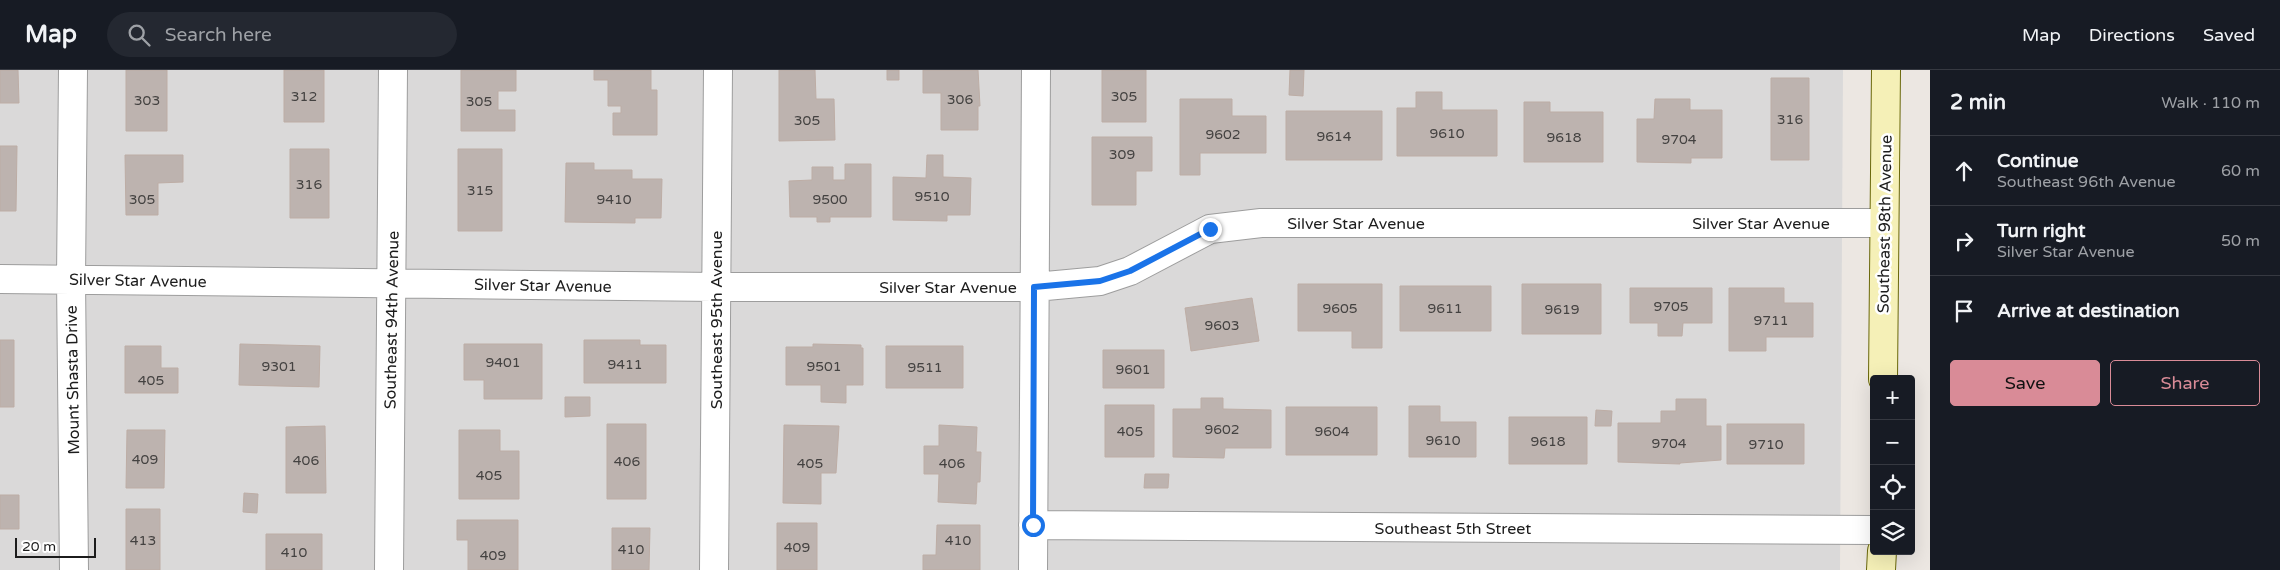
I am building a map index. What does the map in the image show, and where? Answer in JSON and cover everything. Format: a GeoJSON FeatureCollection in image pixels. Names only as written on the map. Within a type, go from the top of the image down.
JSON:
{"type":"FeatureCollection","features":[{"type":"Feature","properties":{"kind":"street","name":"Mount Shasta Drive"},"geometry":{"type":"LineString","coordinates":[[72,70],[71,279],[74,570]]}},
{"type":"Feature","properties":{"kind":"street","name":"Southeast 94th Avenue"},"geometry":{"type":"LineString","coordinates":[[389,570],[394,70]]}},
{"type":"Feature","properties":{"kind":"street","name":"Southeast 95th Avenue"},"geometry":{"type":"LineString","coordinates":[[714,570],[718,70]]}},
{"type":"Feature","properties":{"kind":"street"},"geometry":{"type":"LineString","coordinates":[[1033,570],[1036,70]]}},
{"type":"Feature","properties":{"kind":"street","name":"Southeast 98th Avenue"},"geometry":{"type":"LineString","coordinates":[[1883,375],[1886,70]]}},
{"type":"Feature","properties":{"kind":"street","name":"Silver Star Avenue"},"geometry":{"type":"LineString","coordinates":[[0,279],[716,287],[1034,287],[1100,281],[1130,271],[1210,229],[1261,223],[1884,223]]}},
{"type":"Feature","properties":{"kind":"street","name":"Southeast 5th Street"},"geometry":{"type":"LineString","coordinates":[[1033,525],[1870,530]]}},
{"type":"Feature","properties":{"kind":"street"},"geometry":{"type":"LineString","coordinates":[[1881,570],[1882,555]]}},
{"type":"Feature","properties":{"kind":"shaded area"},"geometry":{"type":"Polygon","coordinates":[[[0,70],[1843,70],[1840,570],[0,570],[0,70]]]}},
{"type":"Feature","properties":{"kind":"building"},"geometry":{"type":"Polygon","coordinates":[[[0,70],[18,70],[19,103],[0,103],[0,70]]]}},
{"type":"Feature","properties":{"kind":"building"},"geometry":{"type":"Polygon","coordinates":[[[126,70],[167,70],[167,131],[126,131],[126,70]]]}},
{"type":"Feature","properties":{"kind":"building"},"geometry":{"type":"Polygon","coordinates":[[[284,70],[324,70],[324,122],[284,122],[284,70]]]}},
{"type":"Feature","properties":{"kind":"building"},"geometry":{"type":"Polygon","coordinates":[[[461,70],[516,70],[516,91],[498,91],[498,110],[515,110],[515,131],[461,131],[461,70]]]}},
{"type":"Feature","properties":{"kind":"building"},"geometry":{"type":"Polygon","coordinates":[[[594,70],[651,70],[651,90],[657,90],[657,135],[613,135],[613,113],[621,113],[621,106],[608,106],[608,80],[594,80],[594,70]]]}},
{"type":"Feature","properties":{"kind":"building"},"geometry":{"type":"Polygon","coordinates":[[[779,70],[815,70],[816,99],[834,99],[835,140],[779,141],[779,70]]]}},
{"type":"Feature","properties":{"kind":"building"},"geometry":{"type":"Polygon","coordinates":[[[887,70],[899,70],[899,80],[887,80],[887,70]]]}},
{"type":"Feature","properties":{"kind":"building"},"geometry":{"type":"Polygon","coordinates":[[[923,70],[978,70],[980,106],[978,106],[978,130],[941,130],[941,93],[923,93],[923,70]]]}},
{"type":"Feature","properties":{"kind":"building"},"geometry":{"type":"Polygon","coordinates":[[[1102,70],[1146,70],[1146,122],[1102,122],[1102,70]]]}},
{"type":"Feature","properties":{"kind":"building"},"geometry":{"type":"Polygon","coordinates":[[[1290,70],[1304,70],[1303,96],[1289,95],[1290,70]]]}},
{"type":"Feature","properties":{"kind":"building"},"geometry":{"type":"Polygon","coordinates":[[[1771,78],[1809,78],[1809,160],[1771,160],[1771,78]]]}},
{"type":"Feature","properties":{"kind":"building"},"geometry":{"type":"Polygon","coordinates":[[[1416,92],[1442,92],[1442,110],[1497,110],[1497,156],[1397,156],[1397,108],[1416,108],[1416,92]]]}},
{"type":"Feature","properties":{"kind":"building"},"geometry":{"type":"Polygon","coordinates":[[[1180,99],[1232,99],[1232,116],[1266,116],[1266,153],[1200,153],[1200,175],[1180,175],[1180,99]]]}},
{"type":"Feature","properties":{"kind":"building"},"geometry":{"type":"Polygon","coordinates":[[[1655,99],[1690,99],[1690,110],[1722,110],[1722,158],[1691,158],[1691,163],[1637,162],[1637,119],[1654,119],[1655,99]]]}},
{"type":"Feature","properties":{"kind":"building"},"geometry":{"type":"Polygon","coordinates":[[[1524,102],[1550,102],[1550,112],[1603,112],[1603,162],[1524,162],[1524,102]]]}},
{"type":"Feature","properties":{"kind":"building"},"geometry":{"type":"Polygon","coordinates":[[[1286,111],[1382,111],[1382,160],[1286,160],[1286,111]]]}},
{"type":"Feature","properties":{"kind":"building"},"geometry":{"type":"Polygon","coordinates":[[[1092,137],[1152,137],[1152,171],[1136,171],[1136,205],[1092,205],[1092,137]]]}},
{"type":"Feature","properties":{"kind":"building"},"geometry":{"type":"Polygon","coordinates":[[[0,146],[17,146],[16,211],[0,211],[0,146]]]}},
{"type":"Feature","properties":{"kind":"building"},"geometry":{"type":"Polygon","coordinates":[[[290,149],[329,149],[329,218],[290,218],[290,149]]]}},
{"type":"Feature","properties":{"kind":"building"},"geometry":{"type":"Polygon","coordinates":[[[458,149],[502,149],[502,231],[458,231],[458,149]]]}},
{"type":"Feature","properties":{"kind":"building"},"geometry":{"type":"Polygon","coordinates":[[[125,155],[183,155],[183,182],[158,183],[158,215],[126,215],[125,155]]]}},
{"type":"Feature","properties":{"kind":"building"},"geometry":{"type":"Polygon","coordinates":[[[927,155],[943,155],[943,177],[971,178],[970,215],[947,215],[947,221],[893,220],[893,177],[926,178],[927,155]]]}},
{"type":"Feature","properties":{"kind":"building"},"geometry":{"type":"Polygon","coordinates":[[[566,163],[594,163],[594,170],[632,170],[632,179],[662,179],[661,218],[635,218],[635,223],[565,222],[566,163]]]}},
{"type":"Feature","properties":{"kind":"building"},"geometry":{"type":"Polygon","coordinates":[[[845,164],[871,164],[871,217],[830,217],[830,222],[817,222],[817,217],[790,217],[789,181],[812,180],[812,167],[833,167],[833,180],[845,180],[845,164]]]}},
{"type":"Feature","properties":{"kind":"building"},"geometry":{"type":"Polygon","coordinates":[[[1298,284],[1382,284],[1382,348],[1352,348],[1352,331],[1298,331],[1298,284]]]}},
{"type":"Feature","properties":{"kind":"building"},"geometry":{"type":"Polygon","coordinates":[[[1522,284],[1601,284],[1601,334],[1522,334],[1522,284]]]}},
{"type":"Feature","properties":{"kind":"building"},"geometry":{"type":"Polygon","coordinates":[[[1400,286],[1491,286],[1491,331],[1400,331],[1400,286]]]}},
{"type":"Feature","properties":{"kind":"building"},"geometry":{"type":"Polygon","coordinates":[[[1630,288],[1712,288],[1712,323],[1683,323],[1682,336],[1658,336],[1658,323],[1630,323],[1630,288]]]}},
{"type":"Feature","properties":{"kind":"building"},"geometry":{"type":"Polygon","coordinates":[[[1729,288],[1784,288],[1784,303],[1813,303],[1813,337],[1766,337],[1766,351],[1729,351],[1729,288]]]}},
{"type":"Feature","properties":{"kind":"building"},"geometry":{"type":"Polygon","coordinates":[[[1252,298],[1259,341],[1191,351],[1185,308],[1252,298]]]}},
{"type":"Feature","properties":{"kind":"building"},"geometry":{"type":"Polygon","coordinates":[[[0,340],[14,340],[14,407],[0,407],[0,340]]]}},
{"type":"Feature","properties":{"kind":"building"},"geometry":{"type":"Polygon","coordinates":[[[584,340],[640,340],[640,345],[666,345],[666,383],[584,383],[584,340]]]}},
{"type":"Feature","properties":{"kind":"building"},"geometry":{"type":"Polygon","coordinates":[[[240,344],[320,346],[319,387],[239,385],[240,344]]]}},
{"type":"Feature","properties":{"kind":"building"},"geometry":{"type":"Polygon","coordinates":[[[464,344],[542,344],[542,399],[484,399],[484,380],[464,380],[464,344]]]}},
{"type":"Feature","properties":{"kind":"building"},"geometry":{"type":"Polygon","coordinates":[[[813,344],[861,345],[861,348],[863,348],[863,385],[846,385],[846,403],[821,402],[821,385],[786,385],[786,347],[813,347],[813,344]]]}},
{"type":"Feature","properties":{"kind":"building"},"geometry":{"type":"Polygon","coordinates":[[[125,346],[161,346],[161,368],[178,368],[178,393],[125,393],[125,346]]]}},
{"type":"Feature","properties":{"kind":"building"},"geometry":{"type":"Polygon","coordinates":[[[886,346],[963,346],[963,388],[886,388],[886,346]]]}},
{"type":"Feature","properties":{"kind":"building"},"geometry":{"type":"Polygon","coordinates":[[[1103,350],[1164,350],[1164,388],[1103,388],[1103,350]]]}},
{"type":"Feature","properties":{"kind":"building"},"geometry":{"type":"Polygon","coordinates":[[[565,397],[590,397],[590,416],[565,417],[565,397]]]}},
{"type":"Feature","properties":{"kind":"building"},"geometry":{"type":"Polygon","coordinates":[[[1201,398],[1223,398],[1223,409],[1271,410],[1271,448],[1225,448],[1224,458],[1173,457],[1173,409],[1201,409],[1201,398]]]}},
{"type":"Feature","properties":{"kind":"building"},"geometry":{"type":"Polygon","coordinates":[[[1676,399],[1706,399],[1706,426],[1721,426],[1721,460],[1680,464],[1618,462],[1618,423],[1661,423],[1661,411],[1676,411],[1676,399]]]}},
{"type":"Feature","properties":{"kind":"building"},"geometry":{"type":"Polygon","coordinates":[[[1105,405],[1154,405],[1154,457],[1105,457],[1105,405]]]}},
{"type":"Feature","properties":{"kind":"building"},"geometry":{"type":"Polygon","coordinates":[[[1409,406],[1440,406],[1440,422],[1476,422],[1476,457],[1409,457],[1409,406]]]}},
{"type":"Feature","properties":{"kind":"building"},"geometry":{"type":"Polygon","coordinates":[[[1286,407],[1377,407],[1377,455],[1286,455],[1286,407]]]}},
{"type":"Feature","properties":{"kind":"building"},"geometry":{"type":"Polygon","coordinates":[[[1596,410],[1612,411],[1611,426],[1595,426],[1596,410]]]}},
{"type":"Feature","properties":{"kind":"building"},"geometry":{"type":"Polygon","coordinates":[[[1509,417],[1587,417],[1587,464],[1509,464],[1509,417]]]}},
{"type":"Feature","properties":{"kind":"building"},"geometry":{"type":"Polygon","coordinates":[[[607,424],[646,424],[646,499],[607,499],[607,424]]]}},
{"type":"Feature","properties":{"kind":"building"},"geometry":{"type":"Polygon","coordinates":[[[1727,424],[1804,424],[1804,464],[1727,464],[1727,424]]]}},
{"type":"Feature","properties":{"kind":"building"},"geometry":{"type":"Polygon","coordinates":[[[784,425],[839,426],[836,473],[821,473],[821,504],[783,503],[784,425]]]}},
{"type":"Feature","properties":{"kind":"building"},"geometry":{"type":"Polygon","coordinates":[[[939,425],[977,427],[976,452],[981,452],[980,482],[977,482],[976,504],[938,502],[939,474],[924,474],[924,446],[939,446],[939,425]]]}},
{"type":"Feature","properties":{"kind":"building"},"geometry":{"type":"Polygon","coordinates":[[[325,426],[326,493],[286,493],[286,427],[325,426]]]}},
{"type":"Feature","properties":{"kind":"building"},"geometry":{"type":"Polygon","coordinates":[[[127,430],[165,430],[164,488],[126,488],[127,430]]]}},
{"type":"Feature","properties":{"kind":"building"},"geometry":{"type":"Polygon","coordinates":[[[459,430],[500,430],[500,451],[519,451],[519,499],[459,499],[459,430]]]}},
{"type":"Feature","properties":{"kind":"building"},"geometry":{"type":"Polygon","coordinates":[[[1145,474],[1169,474],[1168,488],[1144,488],[1145,474]]]}},
{"type":"Feature","properties":{"kind":"building"},"geometry":{"type":"Polygon","coordinates":[[[244,493],[258,494],[257,513],[243,512],[244,493]]]}},
{"type":"Feature","properties":{"kind":"building"},"geometry":{"type":"Polygon","coordinates":[[[0,495],[19,495],[19,529],[0,529],[0,495]]]}},
{"type":"Feature","properties":{"kind":"building"},"geometry":{"type":"Polygon","coordinates":[[[126,509],[160,509],[160,570],[126,570],[126,509]]]}},
{"type":"Feature","properties":{"kind":"building"},"geometry":{"type":"Polygon","coordinates":[[[457,520],[518,520],[518,570],[468,570],[468,540],[457,540],[457,520]]]}},
{"type":"Feature","properties":{"kind":"building"},"geometry":{"type":"Polygon","coordinates":[[[777,523],[817,523],[817,570],[777,570],[777,523]]]}},
{"type":"Feature","properties":{"kind":"building"},"geometry":{"type":"Polygon","coordinates":[[[937,525],[980,525],[980,570],[923,570],[923,555],[936,555],[937,525]]]}},
{"type":"Feature","properties":{"kind":"building"},"geometry":{"type":"Polygon","coordinates":[[[612,528],[650,528],[649,570],[612,570],[612,528]]]}},
{"type":"Feature","properties":{"kind":"building"},"geometry":{"type":"Polygon","coordinates":[[[266,534],[322,534],[322,570],[266,570],[266,534]]]}},
{"type":"Feature","properties":{"kind":"route"},"geometry":{"type":"LineString","coordinates":[[1033,525],[1034,287],[1100,281],[1130,271],[1182,242],[1210,229]]}}]}
